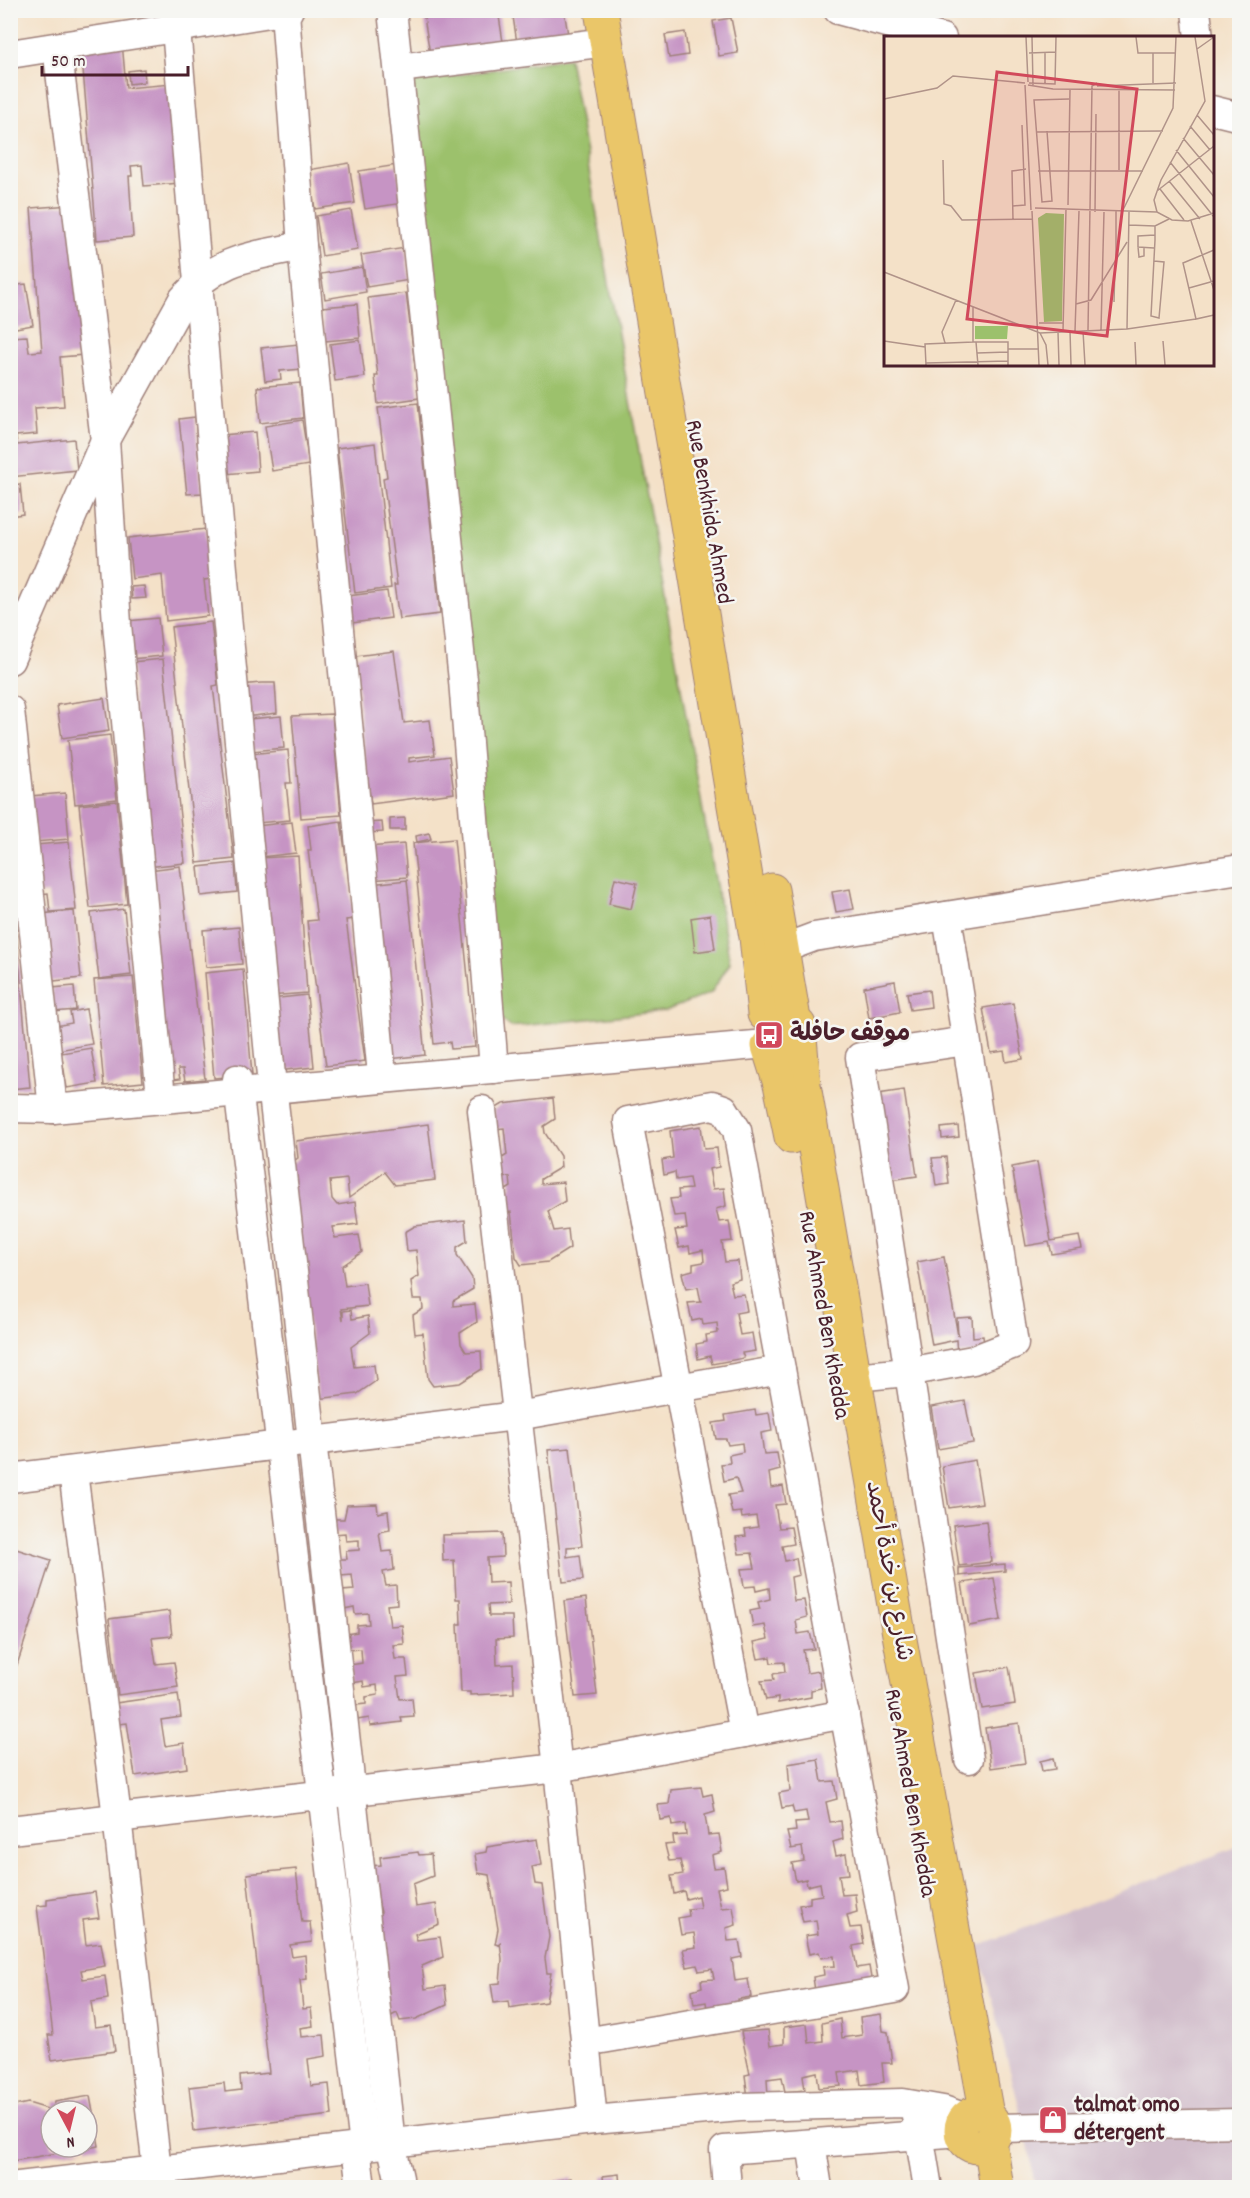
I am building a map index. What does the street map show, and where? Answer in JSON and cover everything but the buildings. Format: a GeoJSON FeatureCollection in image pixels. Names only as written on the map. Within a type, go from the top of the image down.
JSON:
{"type":"FeatureCollection","features":[{"type":"Feature","properties":{"kind":"main road","name":"Rue Benkhida Ahmed"},"geometry":{"type":"LineString","coordinates":[[624,10],[782,950],[775,1027]]}},
{"type":"Feature","properties":{"kind":"main road"},"geometry":{"type":"LineString","coordinates":[[604,26],[756,937],[775,1027]]}},
{"type":"Feature","properties":{"kind":"main road","name":"شارع بن خدة أحمد"},"geometry":{"type":"LineString","coordinates":[[775,1027],[804,1085],[899,1634],[978,2130],[997,2187]]}},
{"type":"Feature","properties":{"kind":"main road","name":"Rue Ahmed Ben Khedda"},"geometry":{"type":"LineString","coordinates":[[775,1027],[786,1106],[978,2130],[976,2187]]}},
{"type":"Feature","properties":{"kind":"street"},"geometry":{"type":"LineString","coordinates":[[392,10],[463,680],[494,1061]]}},
{"type":"Feature","properties":{"kind":"street"},"geometry":{"type":"LineString","coordinates":[[838,10],[935,36]]}},
{"type":"Feature","properties":{"kind":"street"},"geometry":{"type":"LineString","coordinates":[[1196,10],[1199,36]]}},
{"type":"Feature","properties":{"kind":"street"},"geometry":{"type":"LineString","coordinates":[[10,54],[176,29],[216,16],[287,11],[302,246],[381,1065]]}},
{"type":"Feature","properties":{"kind":"street"},"geometry":{"type":"LineString","coordinates":[[399,68],[604,26]]}},
{"type":"Feature","properties":{"kind":"street"},"geometry":{"type":"LineString","coordinates":[[176,29],[272,1083],[351,1790],[370,2146],[361,2187]]}},
{"type":"Feature","properties":{"kind":"street"},"geometry":{"type":"LineString","coordinates":[[57,47],[105,440],[117,624],[172,1090]]}},
{"type":"Feature","properties":{"kind":"street"},"geometry":{"type":"LineString","coordinates":[[1214,111],[1239,117]]}},
{"type":"Feature","properties":{"kind":"street"},"geometry":{"type":"LineString","coordinates":[[11,649],[105,440],[170,320],[198,282],[232,261],[302,246]]}},
{"type":"Feature","properties":{"kind":"street"},"geometry":{"type":"LineString","coordinates":[[10,710],[52,1103]]}},
{"type":"Feature","properties":{"kind":"street"},"geometry":{"type":"LineString","coordinates":[[782,950],[814,937],[1239,869]]}},
{"type":"Feature","properties":{"kind":"street"},"geometry":{"type":"LineString","coordinates":[[855,1377],[907,1372],[973,1360],[1014,1344],[947,915]]}},
{"type":"Feature","properties":{"kind":"street"},"geometry":{"type":"LineString","coordinates":[[10,1107],[494,1061],[702,1034],[775,1027]]}},
{"type":"Feature","properties":{"kind":"street"},"geometry":{"type":"LineString","coordinates":[[966,1041],[860,1058],[907,1372],[969,1759]]}},
{"type":"Feature","properties":{"kind":"street"},"geometry":{"type":"LineString","coordinates":[[272,1083],[381,1065],[494,1061]]}},
{"type":"Feature","properties":{"kind":"street"},"geometry":{"type":"LineString","coordinates":[[238,1086],[323,1793],[370,2146],[399,2178],[395,2187]]}},
{"type":"Feature","properties":{"kind":"street"},"geometry":{"type":"LineString","coordinates":[[585,2042],[895,1989],[737,1130],[724,1109],[712,1105],[628,1120],[744,1733]]}},
{"type":"Feature","properties":{"kind":"street"},"geometry":{"type":"LineString","coordinates":[[482,1110],[558,1768],[592,2120]]}},
{"type":"Feature","properties":{"kind":"street"},"geometry":{"type":"LineString","coordinates":[[10,1478],[518,1416],[781,1370]]}},
{"type":"Feature","properties":{"kind":"street"},"geometry":{"type":"LineString","coordinates":[[73,1472],[117,1818],[156,2170]]}},
{"type":"Feature","properties":{"kind":"street"},"geometry":{"type":"LineString","coordinates":[[10,1830],[558,1768],[845,1714]]}},
{"type":"Feature","properties":{"kind":"street"},"geometry":{"type":"LineString","coordinates":[[10,2187],[592,2120],[720,2108],[914,2104],[978,2130]]}},
{"type":"Feature","properties":{"kind":"street"},"geometry":{"type":"LineString","coordinates":[[914,2104],[928,2187]]}},
{"type":"Feature","properties":{"kind":"street"},"geometry":{"type":"LineString","coordinates":[[720,2108],[727,2187]]}},
{"type":"Feature","properties":{"kind":"street"},"geometry":{"type":"LineString","coordinates":[[724,2150],[978,2130],[1239,2122]]}},
{"type":"Feature","properties":{"kind":"street"},"geometry":{"type":"LineString","coordinates":[[811,2144],[818,2187]]}},
{"type":"Feature","properties":{"kind":"shaded area"},"geometry":{"type":"Polygon","coordinates":[[[1239,1846],[1239,2187],[1035,2187],[1027,2137],[978,1946],[1239,1846]]]}},
{"type":"Feature","properties":{"kind":"green space"},"geometry":{"type":"Polygon","coordinates":[[[569,58],[730,963],[711,993],[665,1011],[511,1027],[497,1016],[407,83],[569,58]]]}},
{"type":"Feature","properties":{"kind":"place","name":"موقف حافلة"},"geometry":{"type":"Point","coordinates":[769,1035]}},
{"type":"Feature","properties":{"kind":"place","name":"talmat omo détergent"},"geometry":{"type":"Point","coordinates":[1053,2120]}}]}
